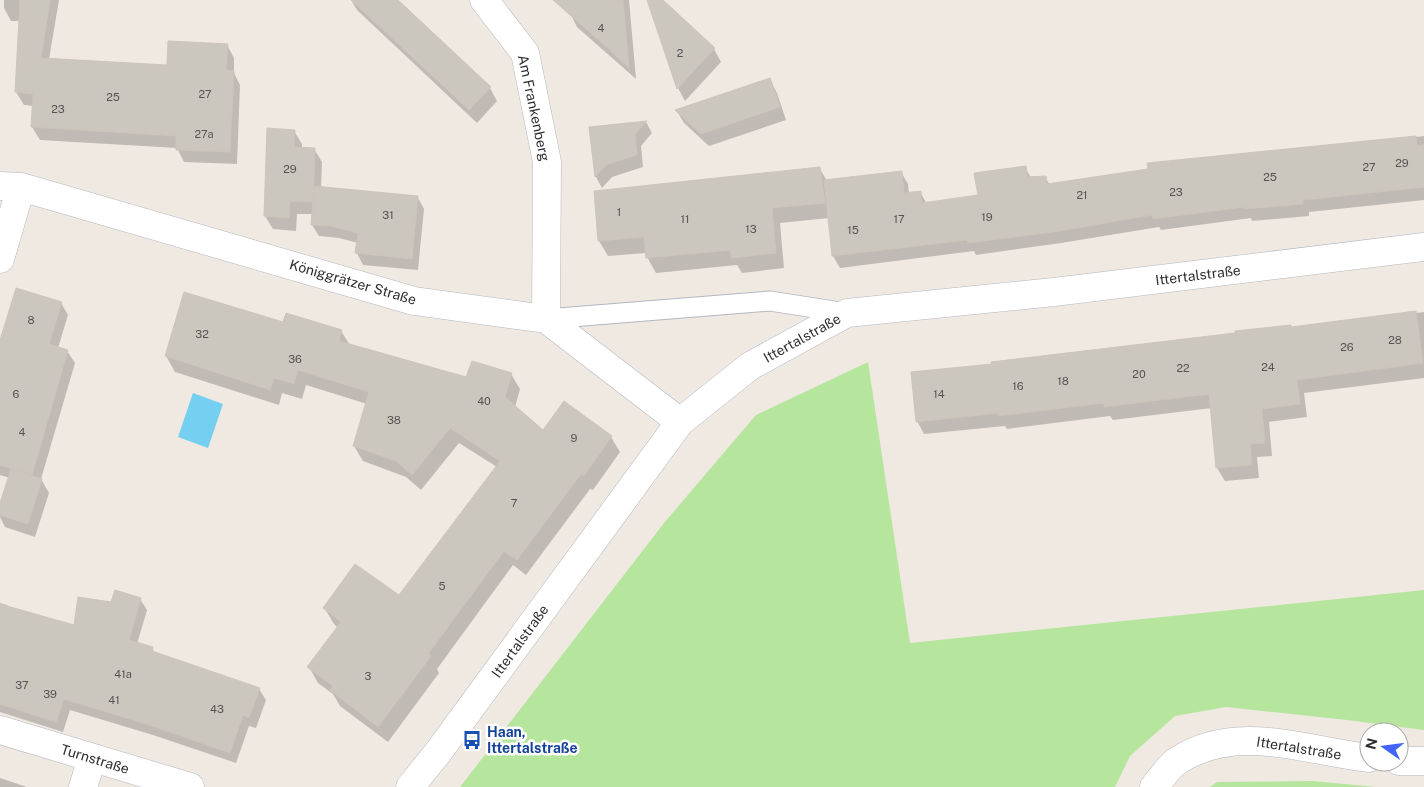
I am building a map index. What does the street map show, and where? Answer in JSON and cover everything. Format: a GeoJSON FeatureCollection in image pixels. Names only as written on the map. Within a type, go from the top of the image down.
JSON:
{"type":"FeatureCollection","features":[{"type":"Feature","properties":{"kind":"main road","name":"Am Frankenberg"},"geometry":{"type":"LineString","coordinates":[[484,0],[524,53],[547,162],[546,319]]}},
{"type":"Feature","properties":{"kind":"main road","name":"Königgrätzer Straße"},"geometry":{"type":"LineString","coordinates":[[11,187],[414,301],[546,319],[680,422]]}},
{"type":"Feature","properties":{"kind":"main road"},"geometry":{"type":"LineString","coordinates":[[0,259],[11,187]]}},
{"type":"Feature","properties":{"kind":"main road","name":"Ittertalstraße"},"geometry":{"type":"LineString","coordinates":[[410,787],[439,751],[680,422],[750,366],[847,313],[1054,292],[1424,247]]}},
{"type":"Feature","properties":{"kind":"main road","name":"Turnstraße"},"geometry":{"type":"LineString","coordinates":[[0,730],[190,787]]}},
{"type":"Feature","properties":{"kind":"main road","name":"Ittertalstraße"},"geometry":{"type":"LineString","coordinates":[[1154,787],[1176,762],[1205,748],[1236,740],[1270,741],[1359,757]]}},
{"type":"Feature","properties":{"kind":"main road"},"geometry":{"type":"LineString","coordinates":[[83,787],[92,758]]}},
{"type":"Feature","properties":{"kind":"main road"},"geometry":{"type":"LineString","coordinates":[[1409,761],[1424,761]]}},
{"type":"Feature","properties":{"kind":"lane"},"geometry":{"type":"LineString","coordinates":[[546,319],[770,301],[847,313]]}},
{"type":"Feature","properties":{"kind":"green space"},"geometry":{"type":"Polygon","coordinates":[[[868,362],[910,643],[1424,590],[1424,730],[1409,728],[1409,722],[1362,722],[1226,707],[1175,716],[1130,756],[1115,787],[460,787],[664,523],[756,415],[868,362]]]}},
{"type":"Feature","properties":{"kind":"green space"},"geometry":{"type":"Polygon","coordinates":[[[1313,781],[1376,787],[1210,787],[1217,782],[1313,781]]]}},
{"type":"Feature","properties":{"kind":"water"},"geometry":{"type":"Polygon","coordinates":[[[193,393],[223,404],[208,448],[178,437],[193,393]]]}},
{"type":"Feature","properties":{"kind":"building"},"geometry":{"type":"Polygon","coordinates":[[[20,0],[50,0],[41,58],[167,65],[168,41],[228,44],[226,70],[234,71],[230,152],[176,150],[176,136],[31,127],[33,94],[15,92],[20,0]]]}},
{"type":"Feature","properties":{"kind":"building"},"geometry":{"type":"Polygon","coordinates":[[[351,0],[398,0],[491,87],[469,110],[351,0]]]}},
{"type":"Feature","properties":{"kind":"building"},"geometry":{"type":"Polygon","coordinates":[[[553,0],[623,0],[629,68],[602,43],[553,0]]]}},
{"type":"Feature","properties":{"kind":"building"},"geometry":{"type":"Polygon","coordinates":[[[647,0],[663,0],[715,48],[677,89],[647,0]]]}},
{"type":"Feature","properties":{"kind":"building"},"geometry":{"type":"Polygon","coordinates":[[[770,78],[780,107],[701,134],[675,110],[770,78]]]}},
{"type":"Feature","properties":{"kind":"building"},"geometry":{"type":"Polygon","coordinates":[[[647,121],[635,134],[637,155],[606,165],[595,177],[589,127],[647,121]]]}},
{"type":"Feature","properties":{"kind":"building"},"geometry":{"type":"Polygon","coordinates":[[[267,128],[295,130],[294,147],[315,148],[313,202],[290,201],[289,218],[264,216],[267,128]]]}},
{"type":"Feature","properties":{"kind":"building"},"geometry":{"type":"Polygon","coordinates":[[[1416,136],[1417,146],[1424,145],[1424,187],[1303,200],[1303,204],[1244,209],[1244,207],[1153,219],[1152,215],[1053,232],[968,243],[967,240],[832,256],[824,180],[902,171],[904,193],[921,191],[922,203],[978,195],[974,173],[1026,166],[1027,177],[1046,176],[1047,184],[1148,169],[1147,163],[1416,136]]]}},
{"type":"Feature","properties":{"kind":"building"},"geometry":{"type":"Polygon","coordinates":[[[820,167],[825,203],[772,208],[776,253],[732,258],[730,250],[646,258],[644,237],[598,241],[594,191],[820,167]]]}},
{"type":"Feature","properties":{"kind":"building"},"geometry":{"type":"Polygon","coordinates":[[[314,186],[418,196],[412,259],[355,253],[358,233],[331,226],[311,225],[314,186]]]}},
{"type":"Feature","properties":{"kind":"building"},"geometry":{"type":"Polygon","coordinates":[[[16,288],[62,302],[49,344],[68,350],[32,475],[0,465],[0,340],[16,288]]]}},
{"type":"Feature","properties":{"kind":"building"},"geometry":{"type":"Polygon","coordinates":[[[184,292],[283,322],[286,313],[342,330],[339,341],[466,377],[472,361],[512,373],[505,397],[543,430],[564,401],[612,436],[584,476],[581,474],[517,560],[504,551],[428,654],[431,656],[378,727],[330,690],[333,686],[307,667],[341,622],[323,608],[355,564],[399,595],[500,461],[450,428],[412,475],[396,461],[353,446],[369,392],[298,370],[294,384],[274,378],[270,390],[165,356],[184,292]]]}},
{"type":"Feature","properties":{"kind":"building"},"geometry":{"type":"Polygon","coordinates":[[[1416,311],[1423,363],[1297,380],[1300,404],[1262,409],[1265,443],[1250,444],[1252,465],[1216,468],[1209,394],[1104,407],[1104,403],[998,416],[998,413],[916,422],[911,372],[992,364],[991,362],[1235,333],[1235,331],[1291,325],[1291,327],[1416,311]]]}},
{"type":"Feature","properties":{"kind":"building"},"geometry":{"type":"Polygon","coordinates":[[[11,469],[42,479],[28,524],[0,515],[0,503],[11,469]]]}},
{"type":"Feature","properties":{"kind":"building"},"geometry":{"type":"Polygon","coordinates":[[[115,590],[141,598],[129,640],[153,647],[152,651],[260,688],[249,718],[243,715],[230,753],[146,724],[64,699],[56,722],[0,704],[0,604],[74,625],[78,597],[111,602],[115,590]]]}},
{"type":"Feature","properties":{"kind":"place","name":"Haan, Ittertalstraße"},"geometry":{"type":"Point","coordinates":[472,740]}}]}
